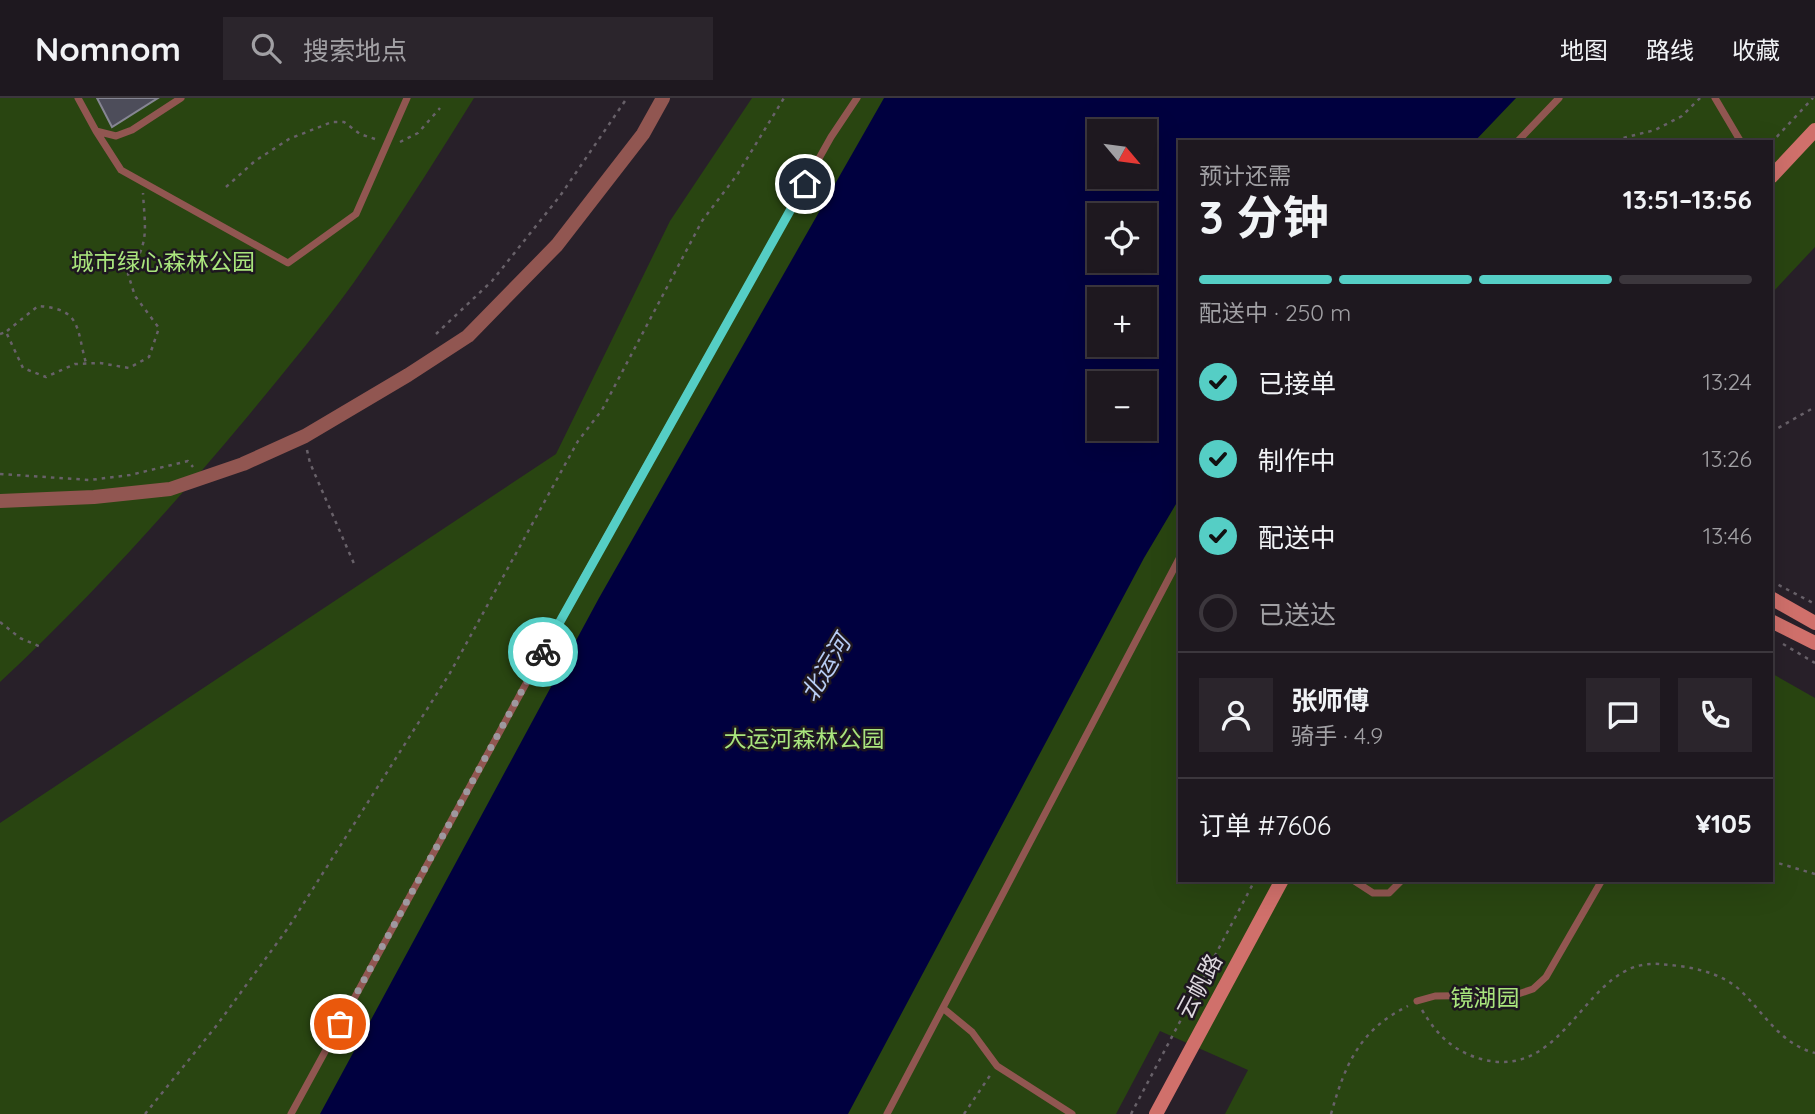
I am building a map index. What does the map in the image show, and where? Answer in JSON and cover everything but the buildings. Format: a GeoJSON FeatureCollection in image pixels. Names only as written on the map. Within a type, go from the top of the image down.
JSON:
{"type":"FeatureCollection","features":[{"type":"Feature","properties":{"kind":"street"},"geometry":{"type":"LineString","coordinates":[[0,501],[94,497],[170,489],[243,464],[305,436],[408,375],[468,336],[557,245],[643,134],[663,98]]}},
{"type":"Feature","properties":{"kind":"street"},"geometry":{"type":"LineString","coordinates":[[1773,175],[1815,130]]}},
{"type":"Feature","properties":{"kind":"street"},"geometry":{"type":"LineString","coordinates":[[1773,599],[1815,623]]}},
{"type":"Feature","properties":{"kind":"street"},"geometry":{"type":"LineString","coordinates":[[1773,622],[1815,643]]}},
{"type":"Feature","properties":{"kind":"street","name":"云帆路"},"geometry":{"type":"LineString","coordinates":[[1156,1114],[1281,882]]}},
{"type":"Feature","properties":{"kind":"lane"},"geometry":{"type":"LineString","coordinates":[[78,98],[121,170],[288,263],[356,214],[407,98]]}},
{"type":"Feature","properties":{"kind":"lane"},"geometry":{"type":"LineString","coordinates":[[96,131],[116,136],[132,130],[181,98]]}},
{"type":"Feature","properties":{"kind":"lane"},"geometry":{"type":"LineString","coordinates":[[291,1114],[588,569],[824,149],[857,98]]}},
{"type":"Feature","properties":{"kind":"lane"},"geometry":{"type":"LineString","coordinates":[[1519,140],[1559,98]]}},
{"type":"Feature","properties":{"kind":"lane"},"geometry":{"type":"LineString","coordinates":[[1715,98],[1740,140]]}},
{"type":"Feature","properties":{"kind":"lane"},"geometry":{"type":"LineString","coordinates":[[887,1114],[1178,561]]}},
{"type":"Feature","properties":{"kind":"lane"},"geometry":{"type":"LineString","coordinates":[[1356,882],[1373,893],[1389,893],[1400,882]]}},
{"type":"Feature","properties":{"kind":"lane"},"geometry":{"type":"LineString","coordinates":[[1417,1001],[1435,996],[1515,995],[1533,989],[1546,977],[1601,882]]}},
{"type":"Feature","properties":{"kind":"lane"},"geometry":{"type":"LineString","coordinates":[[944,1009],[972,1032],[997,1066],[1072,1114]]}},
{"type":"Feature","properties":{"kind":"path"},"geometry":{"type":"LineString","coordinates":[[436,334],[492,281],[560,196],[627,98]]}},
{"type":"Feature","properties":{"kind":"path"},"geometry":{"type":"LineString","coordinates":[[145,1114],[217,1025],[288,928],[443,684],[579,441],[603,410],[702,221],[737,175],[784,98]]}},
{"type":"Feature","properties":{"kind":"path"},"geometry":{"type":"LineString","coordinates":[[1615,140],[1655,130],[1682,116],[1700,98]]}},
{"type":"Feature","properties":{"kind":"path"},"geometry":{"type":"LineString","coordinates":[[1773,141],[1813,98]]}},
{"type":"Feature","properties":{"kind":"path"},"geometry":{"type":"LineString","coordinates":[[226,187],[255,160],[289,139],[332,122],[345,122],[360,134],[393,145],[418,133],[440,108]]}},
{"type":"Feature","properties":{"kind":"path"},"geometry":{"type":"LineString","coordinates":[[6,332],[23,368],[46,377],[75,364],[100,363],[129,368],[149,357],[159,328],[135,296],[128,274],[137,261],[146,238],[143,183]]}},
{"type":"Feature","properties":{"kind":"path"},"geometry":{"type":"LineString","coordinates":[[0,334],[38,306],[55,307],[68,313],[76,322],[86,363]]}},
{"type":"Feature","properties":{"kind":"path"},"geometry":{"type":"LineString","coordinates":[[1773,431],[1815,407]]}},
{"type":"Feature","properties":{"kind":"path"},"geometry":{"type":"LineString","coordinates":[[305,436],[310,463],[355,566]]}},
{"type":"Feature","properties":{"kind":"path"},"geometry":{"type":"LineString","coordinates":[[0,474],[90,480],[130,475],[188,461],[201,478]]}},
{"type":"Feature","properties":{"kind":"path"},"geometry":{"type":"LineString","coordinates":[[1773,582],[1815,604]]}},
{"type":"Feature","properties":{"kind":"path"},"geometry":{"type":"LineString","coordinates":[[0,622],[19,638],[41,647]]}},
{"type":"Feature","properties":{"kind":"path"},"geometry":{"type":"LineString","coordinates":[[1778,642],[1815,663]]}},
{"type":"Feature","properties":{"kind":"path"},"geometry":{"type":"LineString","coordinates":[[1773,862],[1815,874]]}},
{"type":"Feature","properties":{"kind":"path","name":"云帆路"},"geometry":{"type":"LineString","coordinates":[[1131,1114],[1254,882]]}},
{"type":"Feature","properties":{"kind":"path"},"geometry":{"type":"LineString","coordinates":[[1331,1114],[1340,1082],[1355,1051],[1373,1028],[1417,1001],[1445,1042],[1463,1054],[1488,1061],[1513,1061],[1537,1054],[1565,1030],[1602,989],[1621,974],[1638,966],[1656,963],[1708,972],[1722,978],[1742,991],[1766,1021],[1788,1040],[1815,1053]]}},
{"type":"Feature","properties":{"kind":"path"},"geometry":{"type":"LineString","coordinates":[[964,1114],[997,1066]]}},
{"type":"Feature","properties":{"kind":"green space","name":"城市绿心森林公园"},"geometry":{"type":"Polygon","coordinates":[[[0,98],[474,98],[368,262],[299,354],[156,523],[64,620],[0,682],[0,98]]]}},
{"type":"Feature","properties":{"kind":"green space","name":"大运河森林公园"},"geometry":{"type":"Polygon","coordinates":[[[752,98],[1815,98],[1815,247],[1773,292],[1773,140],[1178,140],[1178,882],[1773,882],[1773,674],[1815,698],[1815,1114],[1225,1114],[1248,1070],[1160,1031],[1116,1114],[0,1114],[0,823],[556,454],[670,221],[752,98]]]}},
{"type":"Feature","properties":{"kind":"water","name":"北运河"},"geometry":{"type":"Polygon","coordinates":[[[884,98],[1516,98],[1476,140],[1178,140],[1178,501],[1144,558],[848,1114],[320,1114],[599,598],[884,98]]]}},
{"type":"Feature","properties":{"kind":"way so far"},"geometry":{"type":"LineString","coordinates":[[340,1024],[543,652]]}},
{"type":"Feature","properties":{"kind":"route"},"geometry":{"type":"LineString","coordinates":[[543,652],[805,184]]}},
{"type":"Feature","properties":{"kind":"park label","name":"镜湖园"},"geometry":{"type":"Point","coordinates":[1485,997]}}]}
